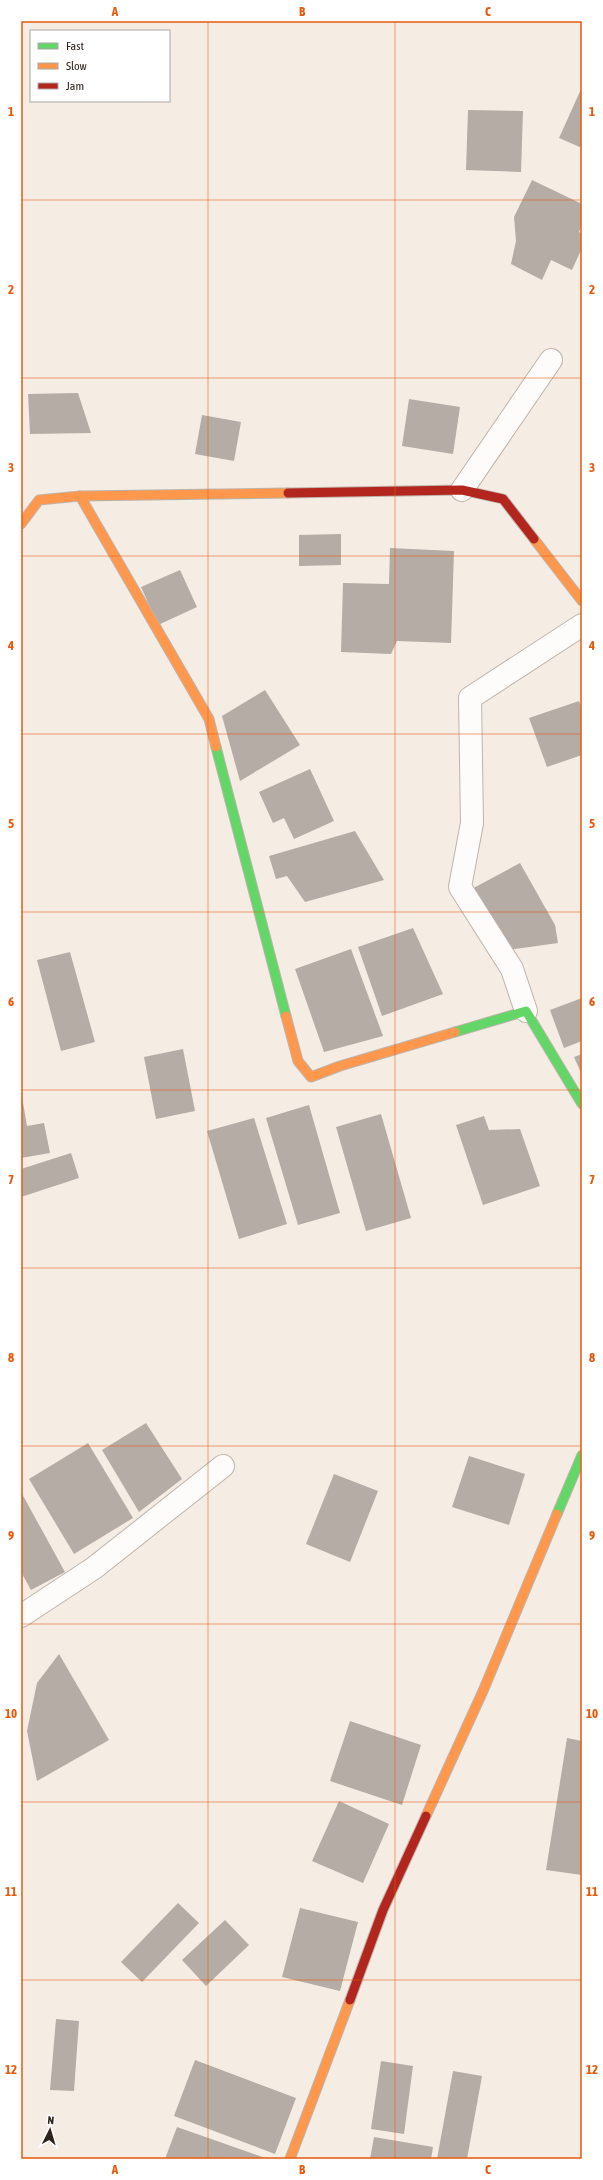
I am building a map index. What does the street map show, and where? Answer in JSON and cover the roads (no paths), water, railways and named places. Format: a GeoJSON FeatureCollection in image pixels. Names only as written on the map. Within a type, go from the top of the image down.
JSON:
{"type":"FeatureCollection","features":[{"type":"Feature","properties":{"kind":"street"},"geometry":{"type":"LineString","coordinates":[[462,490],[551,360]]}},
{"type":"Feature","properties":{"kind":"street"},"geometry":{"type":"LineString","coordinates":[[21,524],[39,500],[80,496],[462,490],[503,499],[582,601]]}},
{"type":"Feature","properties":{"kind":"street"},"geometry":{"type":"LineString","coordinates":[[80,496],[208,719],[298,1061],[311,1077],[340,1066],[526,1011]]}},
{"type":"Feature","properties":{"kind":"street"},"geometry":{"type":"LineString","coordinates":[[582,625],[470,698],[472,822],[460,888],[512,969],[526,1011],[582,1104]]}},
{"type":"Feature","properties":{"kind":"street"},"geometry":{"type":"LineString","coordinates":[[290,2159],[383,1910],[483,1691],[582,1455]]}},
{"type":"Feature","properties":{"kind":"street"},"geometry":{"type":"LineString","coordinates":[[21,1616],[94,1568],[223,1466]]}}]}
